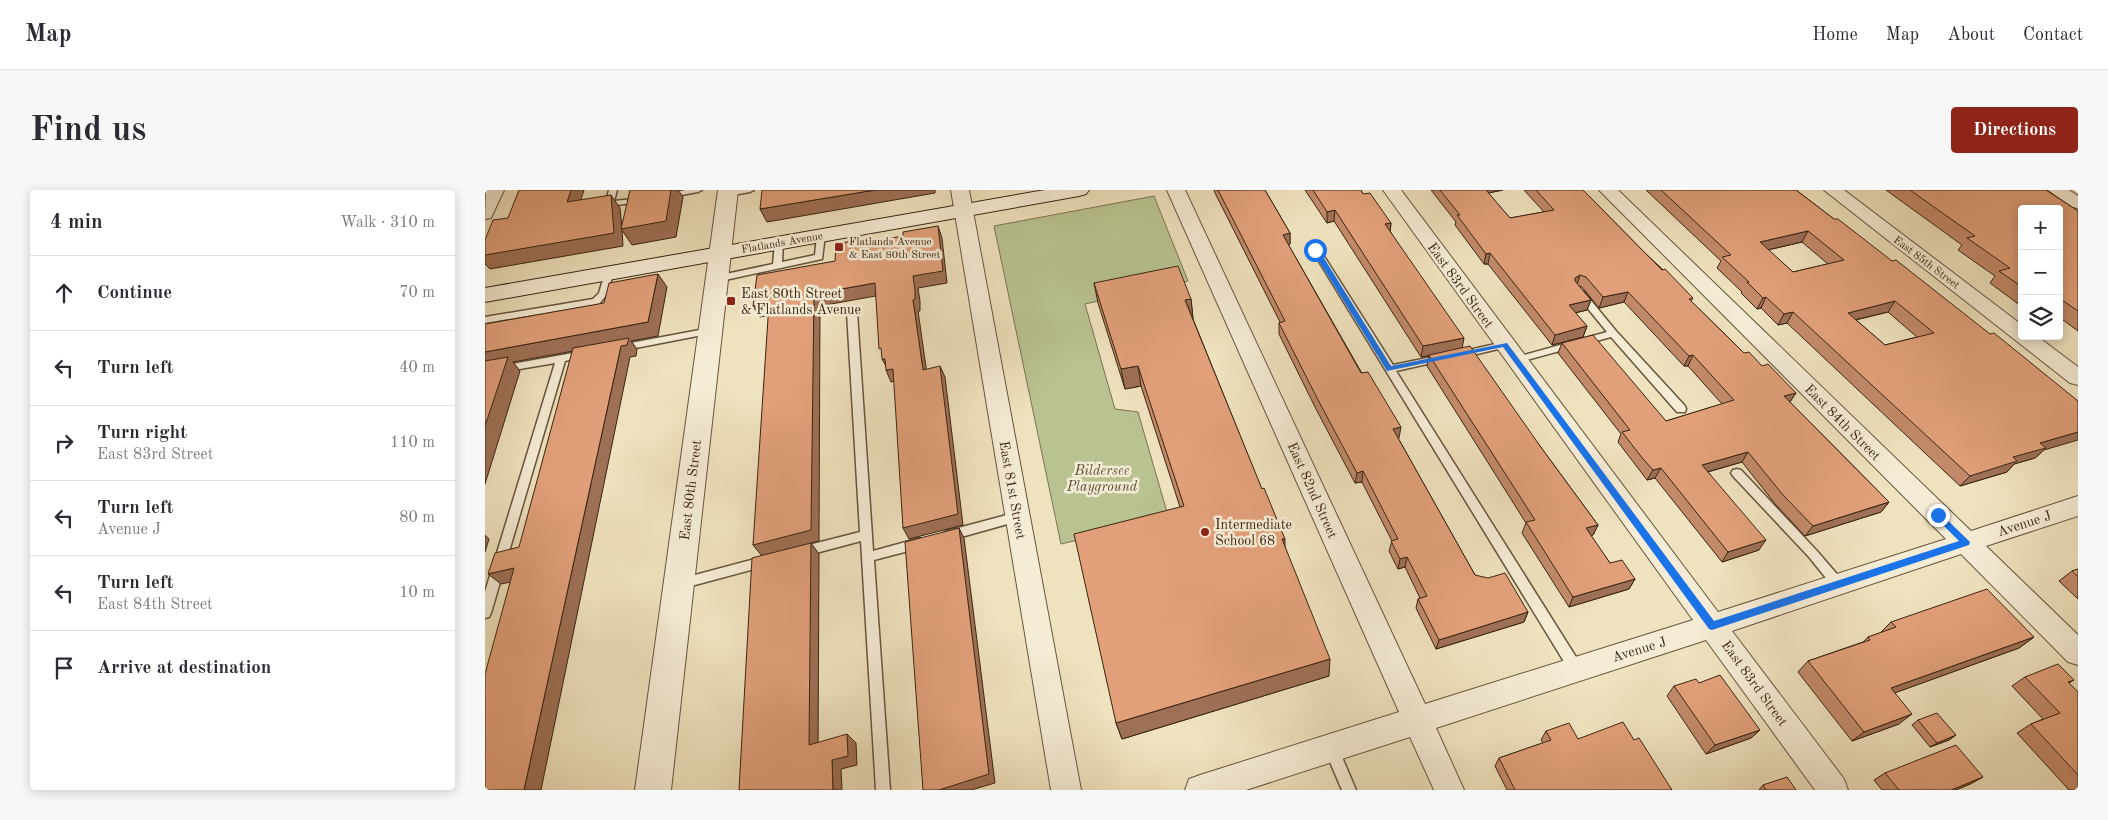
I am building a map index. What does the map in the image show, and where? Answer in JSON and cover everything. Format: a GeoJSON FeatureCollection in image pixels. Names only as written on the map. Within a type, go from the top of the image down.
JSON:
{"type":"FeatureCollection","features":[{"type":"Feature","properties":{"kind":"street"},"geometry":{"type":"LineString","coordinates":[[485,214],[495,190]]}},
{"type":"Feature","properties":{"kind":"street","name":"Flatlands Avenue"},"geometry":{"type":"LineString","coordinates":[[487,298],[609,273],[718,266],[779,243],[821,236],[962,200],[1079,190]]}},
{"type":"Feature","properties":{"kind":"street","name":"East 82nd Street"},"geometry":{"type":"LineString","coordinates":[[1176,190],[1449,790]]}},
{"type":"Feature","properties":{"kind":"street","name":"East 83rd Street"},"geometry":{"type":"LineString","coordinates":[[1392,190],[1833,790]]}},
{"type":"Feature","properties":{"kind":"street","name":"East 84th Street"},"geometry":{"type":"LineString","coordinates":[[1608,190],[2078,653]]}},
{"type":"Feature","properties":{"kind":"street","name":"East 85th Street"},"geometry":{"type":"LineString","coordinates":[[1833,190],[2018,332]]}},
{"type":"Feature","properties":{"kind":"street"},"geometry":{"type":"LineString","coordinates":[[2057,190],[2078,203]]}},
{"type":"Feature","properties":{"kind":"street","name":"East 80th Street"},"geometry":{"type":"LineString","coordinates":[[653,790],[718,266],[735,191]]}},
{"type":"Feature","properties":{"kind":"street","name":"East 81st Street"},"geometry":{"type":"LineString","coordinates":[[962,200],[1066,790]]}},
{"type":"Feature","properties":{"kind":"street","name":"East 85th Street"},"geometry":{"type":"LineString","coordinates":[[2028,340],[2078,378]]}},
{"type":"Feature","properties":{"kind":"street","name":"Avenue J"},"geometry":{"type":"LineString","coordinates":[[1200,790],[1712,626],[2078,506]]}},
{"type":"Feature","properties":{"kind":"lane"},"geometry":{"type":"LineString","coordinates":[[613,190],[611,204],[698,190]]}},
{"type":"Feature","properties":{"kind":"lane"},"geometry":{"type":"LineString","coordinates":[[718,266],[777,266],[819,256],[821,236]]}},
{"type":"Feature","properties":{"kind":"lane"},"geometry":{"type":"LineString","coordinates":[[777,266],[779,243]]}},
{"type":"Feature","properties":{"kind":"lane"},"geometry":{"type":"LineString","coordinates":[[1315,250],[1576,669]]}},
{"type":"Feature","properties":{"kind":"lane"},"geometry":{"type":"LineString","coordinates":[[485,320],[596,302],[602,298],[605,292],[609,273]]}},
{"type":"Feature","properties":{"kind":"lane"},"geometry":{"type":"LineString","coordinates":[[1578,290],[1613,333],[1681,409]]}},
{"type":"Feature","properties":{"kind":"lane"},"geometry":{"type":"LineString","coordinates":[[852,312],[883,790]]}},
{"type":"Feature","properties":{"kind":"lane"},"geometry":{"type":"LineString","coordinates":[[485,372],[710,331]]}},
{"type":"Feature","properties":{"kind":"lane"},"geometry":{"type":"LineString","coordinates":[[1390,369],[1510,352],[1613,333]]}},
{"type":"Feature","properties":{"kind":"lane"},"geometry":{"type":"LineString","coordinates":[[485,614],[561,358]]}},
{"type":"Feature","properties":{"kind":"lane"},"geometry":{"type":"LineString","coordinates":[[1737,473],[1813,554],[1838,584]]}},
{"type":"Feature","properties":{"kind":"lane"},"geometry":{"type":"LineString","coordinates":[[868,556],[1018,516]]}},
{"type":"Feature","properties":{"kind":"lane"},"geometry":{"type":"LineString","coordinates":[[793,554],[867,536]]}},
{"type":"Feature","properties":{"kind":"lane"},"geometry":{"type":"LineString","coordinates":[[679,584],[775,559]]}},
{"type":"Feature","properties":{"kind":"lane"},"geometry":{"type":"LineString","coordinates":[[1331,748],[1349,790]]}},
{"type":"Feature","properties":{"kind":"green space","name":"Bildersee Playground"},"geometry":{"type":"Polygon","coordinates":[[[1154,196],[1188,281],[1085,304],[1115,409],[1138,412],[1169,519],[1061,544],[994,226],[1154,196]]]}},
{"type":"Feature","properties":{"kind":"building"},"geometry":{"type":"Polygon","coordinates":[[[519,190],[571,190],[567,202],[611,195],[614,233],[485,255],[485,240],[493,220],[508,218],[519,190]]]}},
{"type":"Feature","properties":{"kind":"building"},"geometry":{"type":"Polygon","coordinates":[[[630,190],[671,190],[666,221],[621,229],[630,190]]]}},
{"type":"Feature","properties":{"kind":"building"},"geometry":{"type":"Polygon","coordinates":[[[762,190],[875,190],[760,209],[762,190]]]}},
{"type":"Feature","properties":{"kind":"building"},"geometry":{"type":"Polygon","coordinates":[[[1218,190],[1265,190],[1290,233],[1283,235],[1361,373],[1368,372],[1401,427],[1393,429],[1475,575],[1488,578],[1505,573],[1528,612],[1439,640],[1418,599],[1427,596],[1407,557],[1400,559],[1391,541],[1398,539],[1363,471],[1357,473],[1317,398],[1279,323],[1285,321],[1218,190]]]}},
{"type":"Feature","properties":{"kind":"building"},"geometry":{"type":"Polygon","coordinates":[[[1313,190],[1361,190],[1363,194],[1370,193],[1391,223],[1385,224],[1464,338],[1423,346],[1335,210],[1327,212],[1313,190]]]}},
{"type":"Feature","properties":{"kind":"building"},"geometry":{"type":"Polygon","coordinates":[[[1440,190],[1486,190],[1510,218],[1554,210],[1536,190],[1583,190],[1662,270],[1665,269],[1693,298],[1689,299],[1744,353],[1749,352],[1762,366],[1768,364],[1796,393],[1784,396],[1889,502],[1813,526],[1783,495],[1748,452],[1702,465],[1766,540],[1728,552],[1661,468],[1653,470],[1643,459],[1622,432],[1630,430],[1562,343],[1593,335],[1666,421],[1734,400],[1693,355],[1689,356],[1628,292],[1603,297],[1586,277],[1580,275],[1575,278],[1575,281],[1591,300],[1569,305],[1587,326],[1555,335],[1490,253],[1486,254],[1457,215],[1460,215],[1440,190]]]}},
{"type":"Feature","properties":{"kind":"building"},"geometry":{"type":"Polygon","coordinates":[[[1661,190],[1796,190],[1834,219],[1838,219],[1892,261],[1896,260],[1990,334],[1994,333],[2078,401],[2078,432],[2040,443],[2046,448],[2013,457],[2017,461],[1970,476],[1793,312],[1784,314],[1766,297],[1763,298],[1722,257],[1731,255],[1661,190]],[[1808,231],[1760,242],[1793,272],[1844,260],[1808,231]],[[1895,301],[1848,313],[1885,345],[1934,333],[1895,301]]]}},
{"type":"Feature","properties":{"kind":"building"},"geometry":{"type":"Polygon","coordinates":[[[1910,190],[2046,190],[2078,211],[2078,311],[2063,301],[2063,205],[2018,205],[2018,284],[1999,271],[2010,268],[1967,238],[1975,236],[1910,190]]]}},
{"type":"Feature","properties":{"kind":"building"},"geometry":{"type":"Polygon","coordinates":[[[938,226],[943,271],[913,276],[915,299],[913,300],[923,370],[940,366],[958,514],[903,528],[893,369],[886,370],[885,359],[882,359],[881,348],[879,349],[875,283],[814,294],[811,530],[753,545],[769,303],[753,306],[757,275],[835,261],[836,244],[858,240],[858,244],[903,236],[903,232],[938,226]]]}},
{"type":"Feature","properties":{"kind":"building","name":"Intermediate School 68"},"geometry":{"type":"Polygon","coordinates":[[[1178,266],[1191,299],[1185,300],[1262,489],[1264,488],[1285,539],[1282,539],[1330,659],[1116,723],[1074,534],[1184,506],[1138,366],[1121,369],[1094,283],[1178,266]]]}},
{"type":"Feature","properties":{"kind":"building"},"geometry":{"type":"Polygon","coordinates":[[[658,274],[648,322],[485,352],[485,324],[604,303],[609,283],[658,274]]]}},
{"type":"Feature","properties":{"kind":"building"},"geometry":{"type":"Polygon","coordinates":[[[629,338],[627,345],[621,346],[524,790],[485,790],[485,674],[514,568],[488,574],[495,553],[519,547],[573,348],[629,338]]]}},
{"type":"Feature","properties":{"kind":"building"},"geometry":{"type":"Polygon","coordinates":[[[1470,346],[1598,525],[1586,528],[1610,563],[1622,560],[1635,579],[1573,597],[1526,522],[1535,520],[1429,355],[1470,346]]]}},
{"type":"Feature","properties":{"kind":"building"},"geometry":{"type":"Polygon","coordinates":[[[508,357],[485,426],[485,361],[508,357]]]}},
{"type":"Feature","properties":{"kind":"building"},"geometry":{"type":"Polygon","coordinates":[[[959,528],[989,774],[939,790],[923,790],[905,542],[959,528]]]}},
{"type":"Feature","properties":{"kind":"building"},"geometry":{"type":"Polygon","coordinates":[[[811,543],[809,745],[847,734],[848,756],[832,760],[833,790],[739,790],[752,558],[811,543]]]}},
{"type":"Feature","properties":{"kind":"building"},"geometry":{"type":"Polygon","coordinates":[[[2078,569],[2078,577],[2072,571],[2078,569]]]}},
{"type":"Feature","properties":{"kind":"building"},"geometry":{"type":"Polygon","coordinates":[[[1987,589],[2034,637],[1891,688],[1912,714],[1864,732],[1808,661],[1870,640],[1868,637],[1896,627],[1891,622],[1987,589]]]}},
{"type":"Feature","properties":{"kind":"building"},"geometry":{"type":"Polygon","coordinates":[[[2058,664],[2074,680],[2068,682],[2078,692],[2078,775],[2031,724],[2060,713],[2025,677],[2058,664]]]}},
{"type":"Feature","properties":{"kind":"building"},"geometry":{"type":"Polygon","coordinates":[[[1720,675],[1760,730],[1715,745],[1674,686],[1696,679],[1699,683],[1720,675]]]}},
{"type":"Feature","properties":{"kind":"building"},"geometry":{"type":"Polygon","coordinates":[[[1937,713],[1956,735],[1937,743],[1918,720],[1937,713]]]}},
{"type":"Feature","properties":{"kind":"building"},"geometry":{"type":"Polygon","coordinates":[[[1623,722],[1634,740],[1639,738],[1672,790],[1515,790],[1499,758],[1551,740],[1546,731],[1569,723],[1578,739],[1623,722]]]}},
{"type":"Feature","properties":{"kind":"building"},"geometry":{"type":"Polygon","coordinates":[[[1956,745],[1983,777],[1951,790],[1899,790],[1885,773],[1956,745]]]}},
{"type":"Feature","properties":{"kind":"building"},"geometry":{"type":"Polygon","coordinates":[[[1787,777],[1796,790],[1766,790],[1763,785],[1787,777]]]}},
{"type":"Feature","properties":{"kind":"place","name":"Flatlands Avenue & East 80th Street"},"geometry":{"type":"Point","coordinates":[839,247]}},
{"type":"Feature","properties":{"kind":"place","name":"East 80th Street & Flatlands Avenue"},"geometry":{"type":"Point","coordinates":[731,301]}},
{"type":"Feature","properties":{"kind":"place","name":"Intermediate School 68"},"geometry":{"type":"Point","coordinates":[1205,532]}},
{"type":"Feature","properties":{"kind":"route"},"geometry":{"type":"LineString","coordinates":[[1315,250],[1390,369],[1504,345],[1712,626],[1965,542],[1938,515]]}}]}
